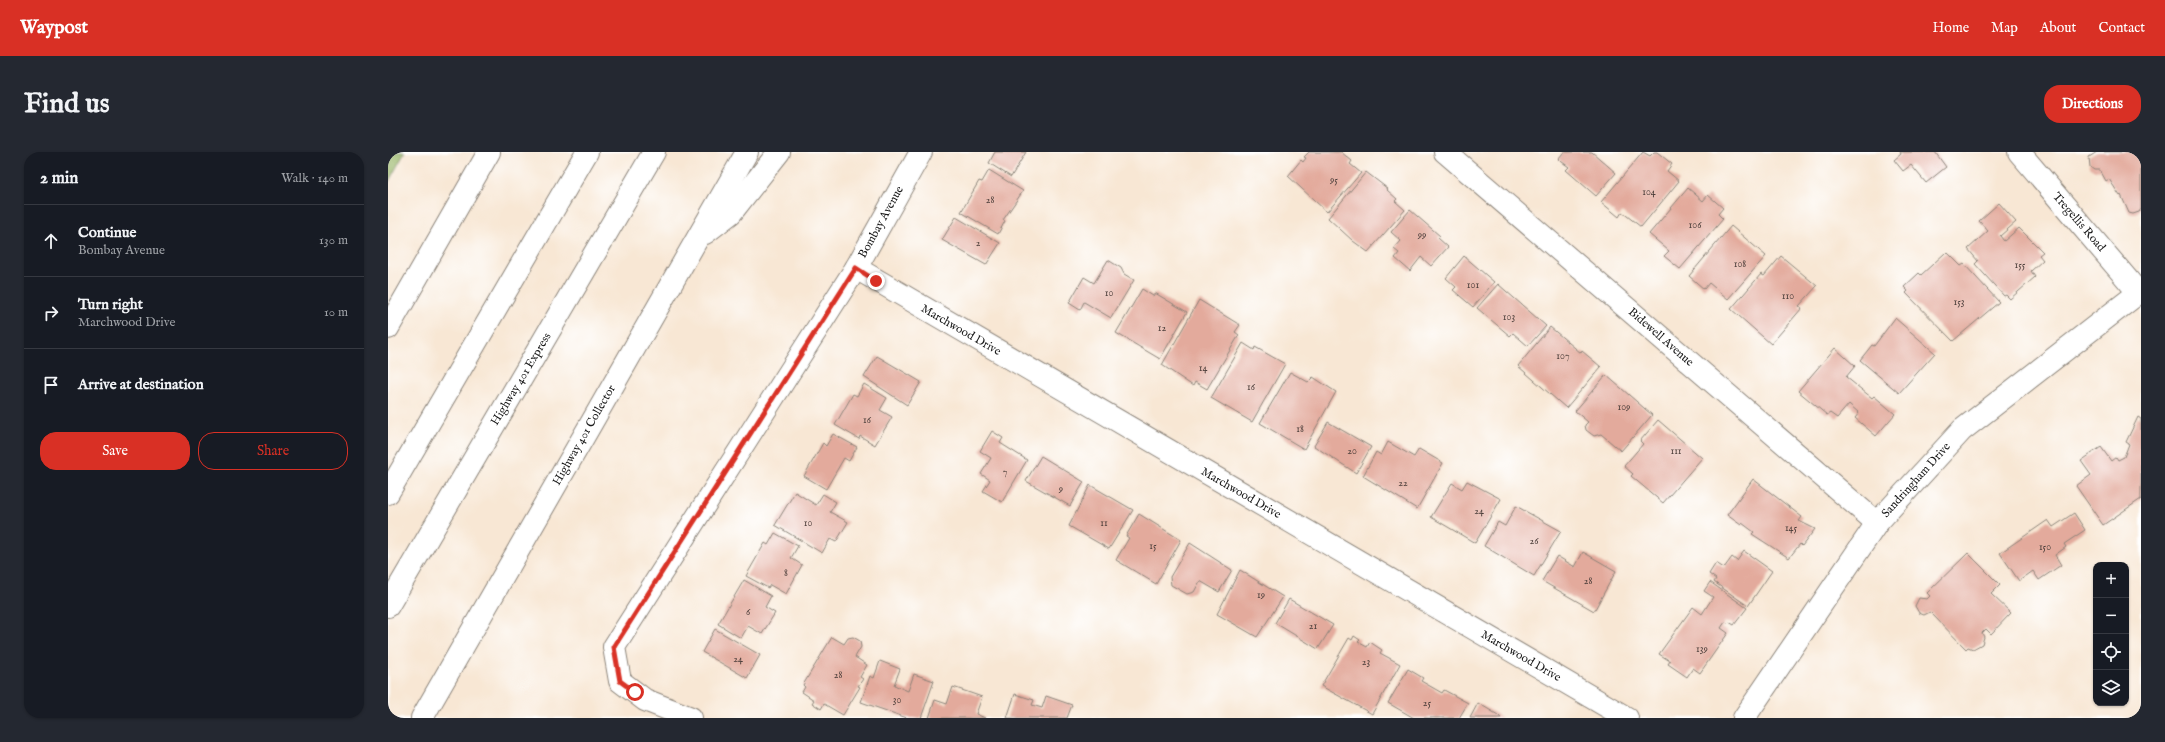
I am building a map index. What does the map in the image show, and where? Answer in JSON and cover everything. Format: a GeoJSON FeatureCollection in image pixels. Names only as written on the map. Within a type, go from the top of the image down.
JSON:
{"type":"FeatureCollection","features":[{"type":"Feature","properties":{"kind":"main road"},"geometry":{"type":"LineString","coordinates":[[388,328],[489,152]]}},
{"type":"Feature","properties":{"kind":"main road"},"geometry":{"type":"LineString","coordinates":[[388,494],[587,152]]}},
{"type":"Feature","properties":{"kind":"main road","name":"Highway 401 Express"},"geometry":{"type":"LineString","coordinates":[[388,606],[654,152]]}},
{"type":"Feature","properties":{"kind":"main road","name":"Highway 401 Collector"},"geometry":{"type":"LineString","coordinates":[[422,718],[747,152]]}},
{"type":"Feature","properties":{"kind":"main road"},"geometry":{"type":"LineString","coordinates":[[695,241],[730,214],[778,152]]}},
{"type":"Feature","properties":{"kind":"main road","name":"Bombay Avenue"},"geometry":{"type":"LineString","coordinates":[[691,718],[645,700],[620,681],[614,647],[856,268],[921,152]]}},
{"type":"Feature","properties":{"kind":"main road","name":"Bidewell Avenue"},"geometry":{"type":"LineString","coordinates":[[1445,152],[1877,522]]}},
{"type":"Feature","properties":{"kind":"main road","name":"Tregellis Road"},"geometry":{"type":"LineString","coordinates":[[2018,152],[2140,292]]}},
{"type":"Feature","properties":{"kind":"main road","name":"Marchwood Drive"},"geometry":{"type":"LineString","coordinates":[[856,268],[1627,718]]}},
{"type":"Feature","properties":{"kind":"main road","name":"Sandringham Drive"},"geometry":{"type":"LineString","coordinates":[[1744,718],[1877,522],[1962,430],[2140,292]]}},
{"type":"Feature","properties":{"kind":"green space"},"geometry":{"type":"Polygon","coordinates":[[[388,152],[405,152],[388,183],[388,152]]]}},
{"type":"Feature","properties":{"kind":"building"},"geometry":{"type":"Polygon","coordinates":[[[995,152],[1026,152],[1011,177],[989,163],[995,152]]]}},
{"type":"Feature","properties":{"kind":"building"},"geometry":{"type":"Polygon","coordinates":[[[1309,152],[1341,152],[1352,161],[1350,164],[1361,173],[1327,212],[1288,176],[1301,160],[1303,162],[1306,158],[1304,157],[1309,152]]]}},
{"type":"Feature","properties":{"kind":"building"},"geometry":{"type":"Polygon","coordinates":[[[1564,152],[1592,152],[1616,173],[1596,196],[1566,170],[1569,167],[1558,159],[1564,152]]]}},
{"type":"Feature","properties":{"kind":"building"},"geometry":{"type":"Polygon","coordinates":[[[1643,152],[1650,156],[1654,152],[1657,152],[1672,164],[1667,171],[1679,181],[1641,227],[1622,212],[1619,217],[1601,202],[1643,152]]]}},
{"type":"Feature","properties":{"kind":"building"},"geometry":{"type":"Polygon","coordinates":[[[1900,152],[1935,152],[1946,167],[1926,183],[1911,165],[1903,171],[1894,160],[1901,154],[1900,152]]]}},
{"type":"Feature","properties":{"kind":"building"},"geometry":{"type":"Polygon","coordinates":[[[2097,152],[2141,152],[2141,209],[2139,212],[2133,214],[2129,213],[2121,195],[2120,196],[2109,179],[2106,181],[2100,170],[2094,170],[2090,167],[2089,157],[2097,152]]]}},
{"type":"Feature","properties":{"kind":"building"},"geometry":{"type":"Polygon","coordinates":[[[989,170],[1023,191],[1003,220],[1005,221],[998,234],[961,212],[979,181],[982,182],[989,170]]]}},
{"type":"Feature","properties":{"kind":"building"},"geometry":{"type":"Polygon","coordinates":[[[1366,172],[1388,189],[1387,190],[1397,199],[1395,201],[1405,210],[1368,252],[1353,241],[1328,218],[1366,172]]]}},
{"type":"Feature","properties":{"kind":"building"},"geometry":{"type":"Polygon","coordinates":[[[1688,188],[1703,201],[1708,195],[1723,208],[1718,214],[1723,219],[1680,269],[1664,256],[1669,251],[1649,234],[1688,188]]]}},
{"type":"Feature","properties":{"kind":"building"},"geometry":{"type":"Polygon","coordinates":[[[1999,203],[2016,222],[2000,236],[2004,241],[2019,228],[2043,252],[2039,255],[2043,260],[2031,271],[2035,277],[2010,299],[2006,295],[2004,296],[1975,264],[1978,261],[1968,249],[1988,231],[1979,221],[1999,203]]]}},
{"type":"Feature","properties":{"kind":"building"},"geometry":{"type":"Polygon","coordinates":[[[1410,210],[1440,236],[1438,238],[1448,247],[1431,266],[1421,257],[1410,271],[1395,258],[1399,253],[1394,249],[1401,241],[1391,232],[1410,210]]]}},
{"type":"Feature","properties":{"kind":"building"},"geometry":{"type":"Polygon","coordinates":[[[956,217],[1000,243],[986,265],[942,240],[956,217]]]}},
{"type":"Feature","properties":{"kind":"building"},"geometry":{"type":"Polygon","coordinates":[[[1731,226],[1766,256],[1728,299],[1709,283],[1704,289],[1689,276],[1731,226]]]}},
{"type":"Feature","properties":{"kind":"building"},"geometry":{"type":"Polygon","coordinates":[[[1945,253],[1946,255],[1948,253],[1961,266],[1964,264],[1999,302],[1953,341],[1906,293],[1908,291],[1904,287],[1919,273],[1921,275],[1945,253]]]}},
{"type":"Feature","properties":{"kind":"building"},"geometry":{"type":"Polygon","coordinates":[[[1464,256],[1494,282],[1473,307],[1453,290],[1456,287],[1446,278],[1464,256]]]}},
{"type":"Feature","properties":{"kind":"building"},"geometry":{"type":"Polygon","coordinates":[[[1781,256],[1817,286],[1799,306],[1802,308],[1771,344],[1731,309],[1761,274],[1764,276],[1781,256]]]}},
{"type":"Feature","properties":{"kind":"building"},"geometry":{"type":"Polygon","coordinates":[[[1108,260],[1121,268],[1124,274],[1134,280],[1111,318],[1084,302],[1080,310],[1069,303],[1084,277],[1094,283],[1108,260]]]}},
{"type":"Feature","properties":{"kind":"building"},"geometry":{"type":"Polygon","coordinates":[[[1498,284],[1546,326],[1528,346],[1513,333],[1510,336],[1477,308],[1498,284]]]}},
{"type":"Feature","properties":{"kind":"building"},"geometry":{"type":"Polygon","coordinates":[[[1142,289],[1153,296],[1155,293],[1187,312],[1160,359],[1116,333],[1142,289]]]}},
{"type":"Feature","properties":{"kind":"building"},"geometry":{"type":"Polygon","coordinates":[[[1199,300],[1240,325],[1235,332],[1239,335],[1207,389],[1195,382],[1193,386],[1162,365],[1199,300]]]}},
{"type":"Feature","properties":{"kind":"building"},"geometry":{"type":"Polygon","coordinates":[[[1895,318],[1935,353],[1899,393],[1860,360],[1872,345],[1874,346],[1895,318]]]}},
{"type":"Feature","properties":{"kind":"building"},"geometry":{"type":"Polygon","coordinates":[[[1550,327],[1581,353],[1582,351],[1601,367],[1566,408],[1518,366],[1550,327]]]}},
{"type":"Feature","properties":{"kind":"building"},"geometry":{"type":"Polygon","coordinates":[[[1243,343],[1254,350],[1255,347],[1285,364],[1252,422],[1211,398],[1243,343]]]}},
{"type":"Feature","properties":{"kind":"building"},"geometry":{"type":"Polygon","coordinates":[[[1835,348],[1855,366],[1846,377],[1872,398],[1874,396],[1895,414],[1876,436],[1855,418],[1859,413],[1849,404],[1837,418],[1830,413],[1827,415],[1798,391],[1835,348]]]}},
{"type":"Feature","properties":{"kind":"building"},"geometry":{"type":"Polygon","coordinates":[[[877,356],[921,382],[907,405],[864,377],[877,356]]]}},
{"type":"Feature","properties":{"kind":"building"},"geometry":{"type":"Polygon","coordinates":[[[1290,372],[1308,382],[1313,377],[1336,392],[1304,449],[1260,423],[1290,372]]]}},
{"type":"Feature","properties":{"kind":"building"},"geometry":{"type":"Polygon","coordinates":[[[1606,375],[1652,415],[1621,451],[1601,434],[1594,436],[1586,430],[1585,425],[1588,422],[1575,411],[1606,375]]]}},
{"type":"Feature","properties":{"kind":"building"},"geometry":{"type":"Polygon","coordinates":[[[864,384],[887,398],[880,410],[892,417],[875,445],[860,436],[859,439],[835,425],[853,394],[857,396],[864,384]]]}},
{"type":"Feature","properties":{"kind":"building"},"geometry":{"type":"Polygon","coordinates":[[[2138,417],[2141,419],[2141,499],[2103,525],[2076,486],[2091,475],[2081,461],[2101,447],[2111,461],[2116,457],[2118,460],[2124,457],[2129,444],[2126,442],[2138,417]]]}},
{"type":"Feature","properties":{"kind":"building"},"geometry":{"type":"Polygon","coordinates":[[[1658,420],[1702,458],[1663,503],[1631,476],[1633,474],[1624,466],[1643,444],[1640,441],[1658,420]]]}},
{"type":"Feature","properties":{"kind":"building"},"geometry":{"type":"Polygon","coordinates":[[[1328,422],[1371,447],[1356,473],[1314,446],[1328,422]]]}},
{"type":"Feature","properties":{"kind":"building"},"geometry":{"type":"Polygon","coordinates":[[[992,431],[1003,438],[1000,443],[1027,460],[1002,502],[983,491],[990,480],[981,474],[991,458],[980,451],[992,431]]]}},
{"type":"Feature","properties":{"kind":"building"},"geometry":{"type":"Polygon","coordinates":[[[833,434],[857,447],[849,461],[844,458],[826,489],[804,476],[823,443],[826,446],[833,434]]]}},
{"type":"Feature","properties":{"kind":"building"},"geometry":{"type":"Polygon","coordinates":[[[1388,442],[1414,457],[1419,449],[1443,463],[1417,509],[1363,476],[1376,452],[1381,455],[1388,442]]]}},
{"type":"Feature","properties":{"kind":"building"},"geometry":{"type":"Polygon","coordinates":[[[1041,456],[1084,482],[1070,506],[1026,481],[1041,456]]]}},
{"type":"Feature","properties":{"kind":"building"},"geometry":{"type":"Polygon","coordinates":[[[1753,479],[1802,517],[1799,521],[1815,529],[1802,546],[1800,544],[1789,558],[1752,534],[1754,532],[1742,523],[1741,525],[1727,515],[1753,479]]]}},
{"type":"Feature","properties":{"kind":"building"},"geometry":{"type":"Polygon","coordinates":[[[1467,481],[1501,499],[1475,543],[1431,517],[1452,483],[1462,489],[1467,481]]]}},
{"type":"Feature","properties":{"kind":"building"},"geometry":{"type":"Polygon","coordinates":[[[1090,485],[1133,510],[1109,549],[1069,526],[1090,485]]]}},
{"type":"Feature","properties":{"kind":"building"},"geometry":{"type":"Polygon","coordinates":[[[795,492],[816,505],[823,494],[836,502],[830,512],[848,522],[836,542],[830,539],[822,553],[775,525],[795,492]]]}},
{"type":"Feature","properties":{"kind":"building"},"geometry":{"type":"Polygon","coordinates":[[[1516,506],[1561,531],[1534,576],[1484,546],[1498,522],[1505,526],[1516,506]]]}},
{"type":"Feature","properties":{"kind":"building"},"geometry":{"type":"Polygon","coordinates":[[[2074,513],[2085,530],[2064,544],[2066,547],[2055,555],[2061,565],[2039,580],[2033,571],[2019,581],[2000,553],[2048,520],[2053,527],[2074,513]]]}},
{"type":"Feature","properties":{"kind":"building"},"geometry":{"type":"Polygon","coordinates":[[[1139,514],[1181,540],[1156,584],[1116,560],[1129,538],[1126,536],[1139,514]]]}},
{"type":"Feature","properties":{"kind":"building"},"geometry":{"type":"Polygon","coordinates":[[[775,533],[798,546],[791,558],[802,565],[786,594],[770,585],[768,588],[746,576],[765,543],[768,545],[775,533]]]}},
{"type":"Feature","properties":{"kind":"building"},"geometry":{"type":"Polygon","coordinates":[[[1190,543],[1232,570],[1219,592],[1200,581],[1194,592],[1187,594],[1171,585],[1170,577],[1190,543]]]}},
{"type":"Feature","properties":{"kind":"building"},"geometry":{"type":"Polygon","coordinates":[[[1744,551],[1772,571],[1748,606],[1714,582],[1716,579],[1709,574],[1716,563],[1724,568],[1732,557],[1737,561],[1744,551]]]}},
{"type":"Feature","properties":{"kind":"building"},"geometry":{"type":"Polygon","coordinates":[[[1583,552],[1616,571],[1594,611],[1542,581],[1557,556],[1575,567],[1583,552]]]}},
{"type":"Feature","properties":{"kind":"building"},"geometry":{"type":"Polygon","coordinates":[[[1968,553],[2000,585],[1991,594],[2011,613],[1991,634],[1986,629],[1982,633],[1984,637],[1982,644],[1973,649],[1968,647],[1966,649],[1930,612],[1924,615],[1919,613],[1915,606],[1919,598],[1927,599],[1930,596],[1927,593],[1968,553]]]}},
{"type":"Feature","properties":{"kind":"building"},"geometry":{"type":"Polygon","coordinates":[[[1240,570],[1283,597],[1257,637],[1217,614],[1240,570]]]}},
{"type":"Feature","properties":{"kind":"building"},"geometry":{"type":"Polygon","coordinates":[[[744,580],[771,596],[765,607],[775,613],[762,634],[748,626],[741,638],[718,624],[744,580]]]}},
{"type":"Feature","properties":{"kind":"building"},"geometry":{"type":"Polygon","coordinates":[[[1710,582],[1747,608],[1734,625],[1729,622],[1725,622],[1721,628],[1728,633],[1700,673],[1693,668],[1687,677],[1668,664],[1670,661],[1659,654],[1693,607],[1702,614],[1713,597],[1704,591],[1710,582]]]}},
{"type":"Feature","properties":{"kind":"building"},"geometry":{"type":"Polygon","coordinates":[[[1289,599],[1333,625],[1318,649],[1275,623],[1289,599]]]}},
{"type":"Feature","properties":{"kind":"building"},"geometry":{"type":"Polygon","coordinates":[[[715,629],[760,655],[747,678],[702,652],[715,629]]]}},
{"type":"Feature","properties":{"kind":"building"},"geometry":{"type":"Polygon","coordinates":[[[1354,636],[1360,640],[1358,642],[1367,647],[1370,642],[1382,650],[1380,653],[1400,664],[1372,714],[1321,686],[1349,638],[1352,640],[1354,636]]]}},
{"type":"Feature","properties":{"kind":"building"},"geometry":{"type":"Polygon","coordinates":[[[832,637],[844,644],[848,638],[853,637],[860,641],[861,647],[855,657],[867,665],[860,677],[863,679],[858,686],[860,687],[843,715],[824,704],[821,709],[812,703],[814,700],[802,692],[805,687],[803,685],[832,637]]]}},
{"type":"Feature","properties":{"kind":"building"},"geometry":{"type":"Polygon","coordinates":[[[880,661],[900,669],[894,685],[908,691],[914,674],[934,681],[921,718],[907,718],[861,702],[870,676],[874,678],[880,661]]]}},
{"type":"Feature","properties":{"kind":"building"},"geometry":{"type":"Polygon","coordinates":[[[1408,669],[1423,678],[1421,681],[1442,693],[1444,690],[1468,703],[1459,718],[1414,718],[1388,703],[1408,669]]]}},
{"type":"Feature","properties":{"kind":"building"},"geometry":{"type":"Polygon","coordinates":[[[953,687],[982,697],[976,714],[985,718],[929,718],[935,700],[947,704],[953,687]]]}},
{"type":"Feature","properties":{"kind":"building"},"geometry":{"type":"Polygon","coordinates":[[[1015,694],[1034,700],[1032,705],[1042,708],[1046,696],[1072,705],[1067,718],[1007,718],[1015,694]]]}},
{"type":"Feature","properties":{"kind":"building"},"geometry":{"type":"Polygon","coordinates":[[[1478,703],[1498,715],[1501,718],[1470,718],[1478,703]]]}},
{"type":"Feature","properties":{"kind":"route"},"geometry":{"type":"LineString","coordinates":[[635,692],[620,681],[614,647],[856,268],[876,281]]}}]}
